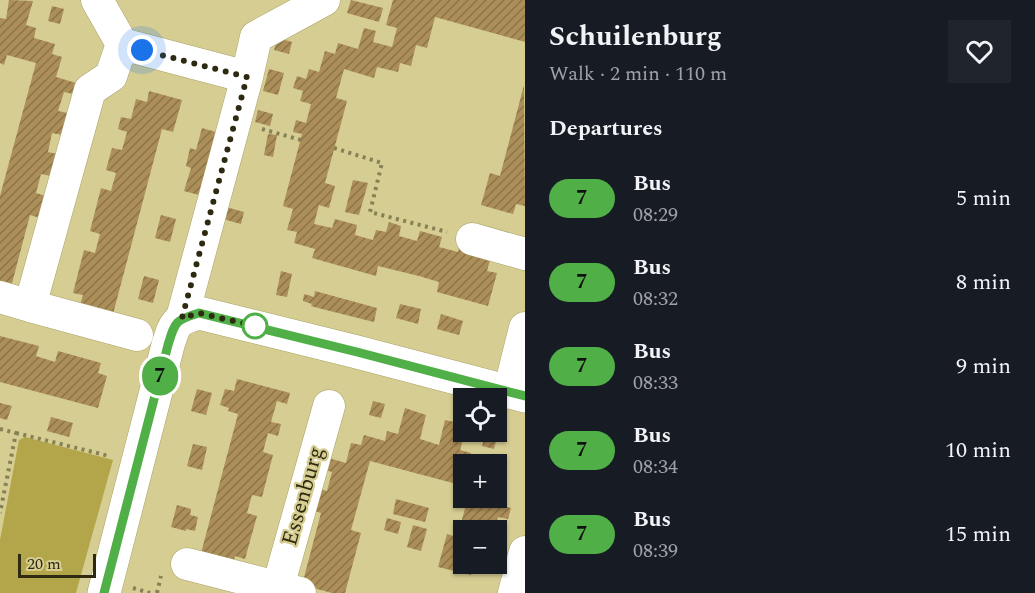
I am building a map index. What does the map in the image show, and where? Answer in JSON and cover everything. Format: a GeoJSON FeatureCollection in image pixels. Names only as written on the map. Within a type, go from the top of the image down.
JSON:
{"type":"FeatureCollection","features":[{"type":"Feature","properties":{"kind":"street"},"geometry":{"type":"LineString","coordinates":[[97,0],[122,44],[247,77]]}},
{"type":"Feature","properties":{"kind":"street"},"geometry":{"type":"LineString","coordinates":[[104,593],[168,345],[174,328],[182,318],[256,37],[324,0]]}},
{"type":"Feature","properties":{"kind":"street"},"geometry":{"type":"LineString","coordinates":[[30,306],[90,90],[111,75],[122,44]]}},
{"type":"Feature","properties":{"kind":"street"},"geometry":{"type":"LineString","coordinates":[[472,239],[525,254]]}},
{"type":"Feature","properties":{"kind":"street"},"geometry":{"type":"LineString","coordinates":[[0,297],[137,335]]}},
{"type":"Feature","properties":{"kind":"street"},"geometry":{"type":"LineString","coordinates":[[182,318],[199,313],[517,394],[525,328]]}},
{"type":"Feature","properties":{"kind":"street","name":"Essenburg"},"geometry":{"type":"LineString","coordinates":[[187,564],[289,590],[329,406]]}},
{"type":"Feature","properties":{"kind":"street"},"geometry":{"type":"LineString","coordinates":[[514,593],[525,552]]}},
{"type":"Feature","properties":{"kind":"path"},"geometry":{"type":"LineString","coordinates":[[235,122],[301,140]]}},
{"type":"Feature","properties":{"kind":"path"},"geometry":{"type":"LineString","coordinates":[[334,148],[382,163],[370,212],[472,239]]}},
{"type":"Feature","properties":{"kind":"path"},"geometry":{"type":"LineString","coordinates":[[0,429],[138,464]]}},
{"type":"Feature","properties":{"kind":"path"},"geometry":{"type":"LineString","coordinates":[[0,513],[16,433]]}},
{"type":"Feature","properties":{"kind":"shaded area"},"geometry":{"type":"Polygon","coordinates":[[[25,437],[113,460],[76,593],[0,593],[0,540],[19,440],[25,437]]]}},
{"type":"Feature","properties":{"kind":"building"},"geometry":{"type":"Polygon","coordinates":[[[9,0],[33,1],[26,25],[36,28],[34,38],[55,44],[52,54],[62,57],[56,77],[76,83],[73,94],[64,92],[58,111],[68,113],[62,135],[52,133],[48,152],[57,154],[51,176],[41,174],[36,193],[46,196],[40,218],[30,215],[11,287],[0,284],[0,196],[36,63],[7,55],[4,65],[0,63],[0,18],[6,19],[9,0]]]}},
{"type":"Feature","properties":{"kind":"building"},"geometry":{"type":"Polygon","coordinates":[[[351,0],[383,8],[379,22],[347,13],[351,0]]]}},
{"type":"Feature","properties":{"kind":"building"},"geometry":{"type":"Polygon","coordinates":[[[393,0],[525,0],[525,42],[435,17],[427,48],[416,45],[411,66],[400,63],[398,72],[377,67],[374,78],[344,69],[336,98],[347,101],[325,183],[335,186],[329,208],[319,205],[314,224],[332,228],[335,219],[357,225],[355,235],[373,240],[376,230],[386,232],[389,222],[401,226],[399,236],[417,241],[420,231],[442,237],[439,247],[458,252],[460,242],[472,245],[470,255],[490,260],[487,271],[497,273],[488,306],[437,292],[439,282],[419,276],[378,266],[376,276],[312,258],[315,249],[294,243],[297,232],[287,230],[293,209],[283,206],[302,134],[293,132],[296,120],[306,123],[311,104],[300,101],[303,91],[293,88],[297,76],[306,79],[309,69],[319,72],[325,51],[335,54],[338,43],[358,49],[364,28],[376,31],[373,42],[392,47],[397,28],[386,25],[393,0]]]}},
{"type":"Feature","properties":{"kind":"building"},"geometry":{"type":"Polygon","coordinates":[[[52,6],[64,9],[60,24],[48,21],[52,6]]]}},
{"type":"Feature","properties":{"kind":"building"},"geometry":{"type":"Polygon","coordinates":[[[278,38],[292,42],[289,54],[274,50],[278,38]]]}},
{"type":"Feature","properties":{"kind":"building"},"geometry":{"type":"Polygon","coordinates":[[[269,69],[284,73],[278,95],[263,91],[269,69]]]}},
{"type":"Feature","properties":{"kind":"building"},"geometry":{"type":"Polygon","coordinates":[[[524,85],[525,206],[516,204],[513,214],[481,205],[490,173],[500,176],[524,85]]]}},
{"type":"Feature","properties":{"kind":"building"},"geometry":{"type":"Polygon","coordinates":[[[149,91],[182,100],[173,132],[162,129],[113,314],[80,305],[83,295],[73,293],[84,250],[95,253],[100,234],[90,231],[101,188],[111,191],[116,173],[106,170],[112,148],[122,150],[127,132],[118,129],[121,117],[131,119],[136,99],[147,102],[149,91]]]}},
{"type":"Feature","properties":{"kind":"building"},"geometry":{"type":"Polygon","coordinates":[[[258,110],[273,114],[270,126],[255,122],[258,110]]]}},
{"type":"Feature","properties":{"kind":"building"},"geometry":{"type":"Polygon","coordinates":[[[202,128],[216,132],[199,195],[184,191],[191,168],[186,166],[190,148],[196,150],[202,128]]]}},
{"type":"Feature","properties":{"kind":"building"},"geometry":{"type":"Polygon","coordinates":[[[268,134],[277,135],[273,157],[264,155],[268,134]]]}},
{"type":"Feature","properties":{"kind":"building"},"geometry":{"type":"Polygon","coordinates":[[[353,180],[368,183],[359,215],[345,212],[353,180]]]}},
{"type":"Feature","properties":{"kind":"building"},"geometry":{"type":"Polygon","coordinates":[[[226,207],[244,212],[241,224],[223,219],[226,207]]]}},
{"type":"Feature","properties":{"kind":"building"},"geometry":{"type":"Polygon","coordinates":[[[161,215],[176,219],[170,242],[155,238],[161,215]]]}},
{"type":"Feature","properties":{"kind":"building"},"geometry":{"type":"Polygon","coordinates":[[[281,271],[292,274],[287,297],[276,295],[281,271]]]}},
{"type":"Feature","properties":{"kind":"building"},"geometry":{"type":"Polygon","coordinates":[[[144,276],[159,280],[153,303],[138,299],[144,276]]]}},
{"type":"Feature","properties":{"kind":"building"},"geometry":{"type":"Polygon","coordinates":[[[315,291],[377,308],[374,322],[311,306],[312,304],[303,301],[304,294],[314,297],[315,291]]]}},
{"type":"Feature","properties":{"kind":"building"},"geometry":{"type":"Polygon","coordinates":[[[400,304],[421,309],[418,324],[396,318],[400,304]]]}},
{"type":"Feature","properties":{"kind":"building"},"geometry":{"type":"Polygon","coordinates":[[[441,314],[463,321],[459,335],[437,329],[441,314]]]}},
{"type":"Feature","properties":{"kind":"building"},"geometry":{"type":"Polygon","coordinates":[[[0,336],[39,346],[36,356],[55,362],[58,351],[101,363],[98,373],[107,376],[98,408],[0,382],[0,336]]]}},
{"type":"Feature","properties":{"kind":"building"},"geometry":{"type":"Polygon","coordinates":[[[237,379],[290,393],[287,404],[277,401],[271,422],[281,424],[278,436],[268,433],[263,452],[273,455],[262,497],[252,495],[247,513],[257,516],[245,559],[235,556],[232,566],[200,557],[238,414],[220,405],[225,389],[234,391],[237,379]]]}},
{"type":"Feature","properties":{"kind":"building"},"geometry":{"type":"Polygon","coordinates":[[[197,389],[212,393],[206,415],[191,411],[197,389]]]}},
{"type":"Feature","properties":{"kind":"building"},"geometry":{"type":"Polygon","coordinates":[[[373,401],[385,404],[381,418],[369,415],[373,401]]]}},
{"type":"Feature","properties":{"kind":"building"},"geometry":{"type":"Polygon","coordinates":[[[0,403],[12,406],[7,420],[0,418],[0,403]]]}},
{"type":"Feature","properties":{"kind":"building"},"geometry":{"type":"Polygon","coordinates":[[[405,408],[426,415],[420,439],[439,445],[445,420],[453,422],[453,442],[462,442],[460,450],[471,453],[453,454],[453,483],[370,461],[351,530],[361,533],[345,593],[332,593],[302,585],[321,513],[311,510],[317,488],[327,491],[332,472],[322,469],[325,457],[346,463],[351,443],[361,445],[364,435],[385,441],[387,431],[398,434],[405,408]]]}},
{"type":"Feature","properties":{"kind":"building"},"geometry":{"type":"Polygon","coordinates":[[[51,417],[73,423],[69,437],[47,431],[51,417]]]}},
{"type":"Feature","properties":{"kind":"building"},"geometry":{"type":"Polygon","coordinates":[[[483,442],[496,442],[494,449],[482,446],[483,442]]]}},
{"type":"Feature","properties":{"kind":"building"},"geometry":{"type":"Polygon","coordinates":[[[193,444],[207,447],[202,470],[187,466],[193,444]]]}},
{"type":"Feature","properties":{"kind":"building"},"geometry":{"type":"Polygon","coordinates":[[[396,499],[429,508],[425,522],[393,514],[396,499]]]}},
{"type":"Feature","properties":{"kind":"building"},"geometry":{"type":"Polygon","coordinates":[[[177,505],[191,509],[190,515],[198,517],[195,531],[171,527],[177,505]]]}},
{"type":"Feature","properties":{"kind":"building"},"geometry":{"type":"Polygon","coordinates":[[[465,508],[511,508],[508,519],[498,517],[497,520],[462,520],[465,508]]]}},
{"type":"Feature","properties":{"kind":"building"},"geometry":{"type":"Polygon","coordinates":[[[387,518],[401,522],[398,534],[384,530],[387,518]]]}},
{"type":"Feature","properties":{"kind":"building"},"geometry":{"type":"Polygon","coordinates":[[[413,525],[427,529],[421,551],[407,547],[413,525]]]}},
{"type":"Feature","properties":{"kind":"building"},"geometry":{"type":"Polygon","coordinates":[[[447,534],[453,536],[453,571],[438,567],[447,534]]]}},
{"type":"Feature","properties":{"kind":"bus line","name":"7"},"geometry":{"type":"LineString","coordinates":[[104,593],[168,345],[174,328],[182,318],[199,313],[525,396]]}},
{"type":"Feature","properties":{"kind":"route"},"geometry":{"type":"LineString","coordinates":[[142,50],[247,77],[182,318],[199,313],[255,326]]}}]}
